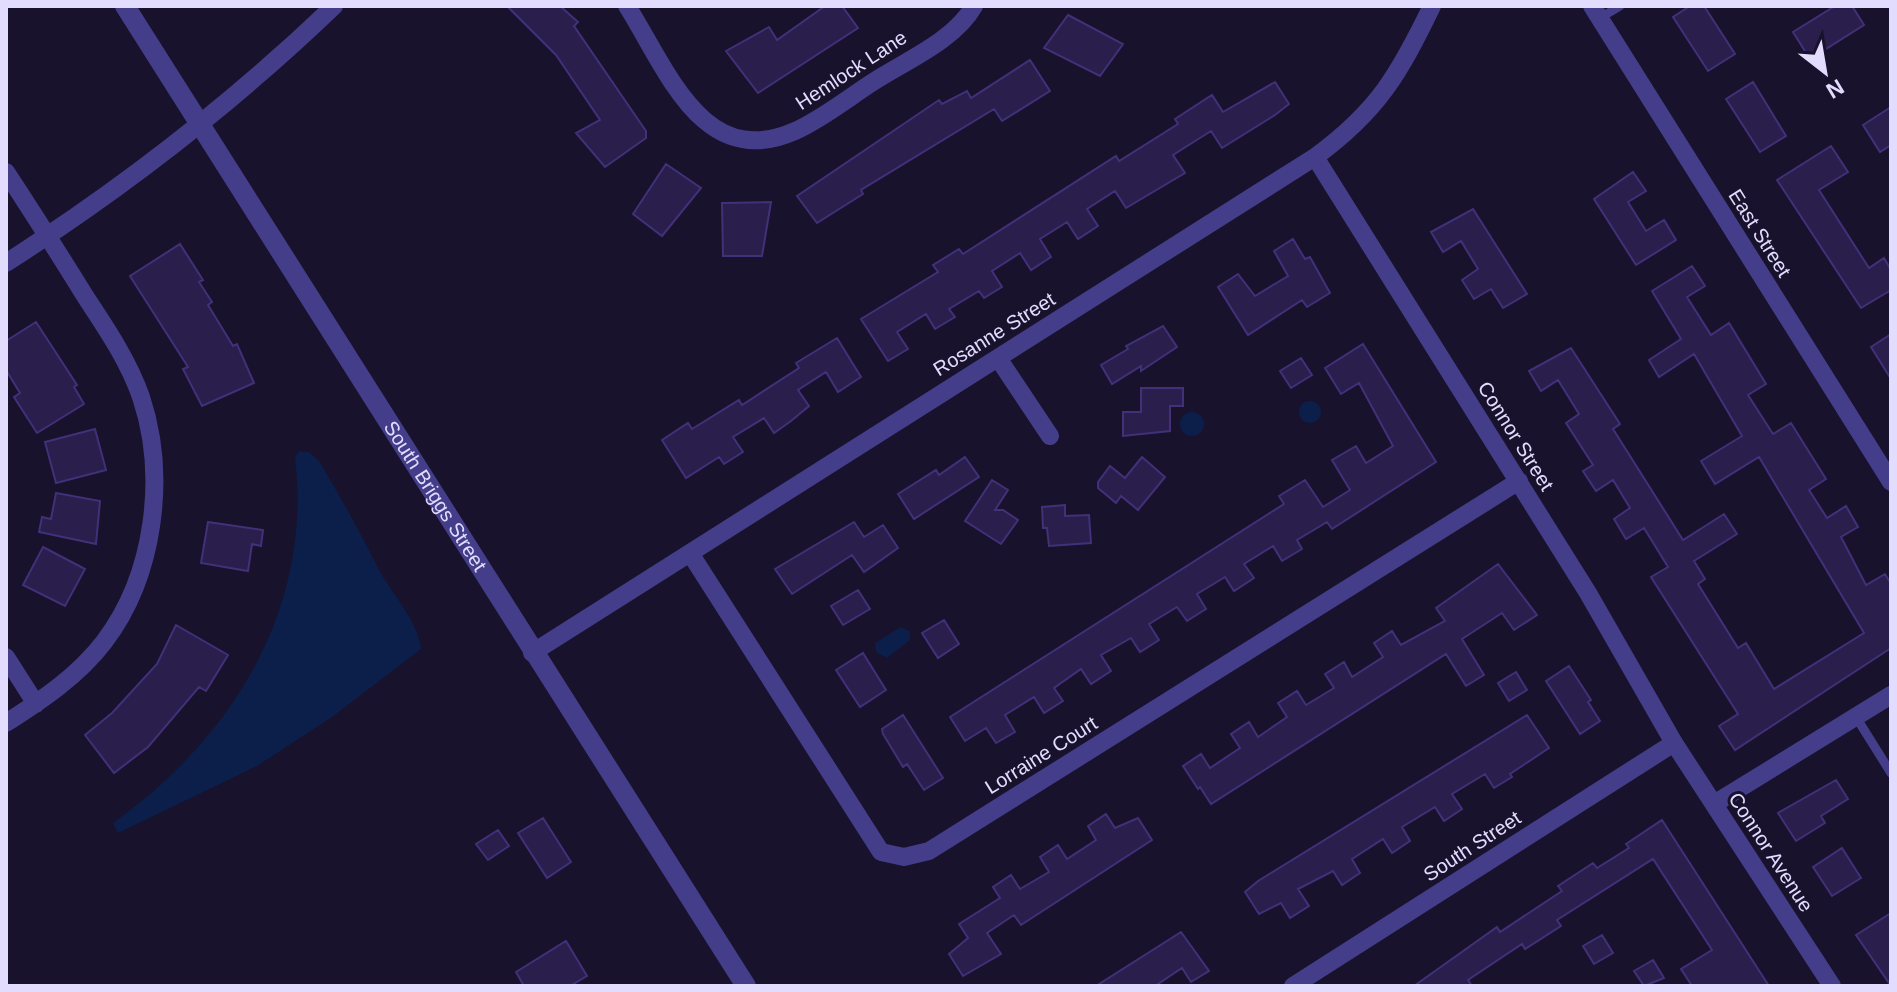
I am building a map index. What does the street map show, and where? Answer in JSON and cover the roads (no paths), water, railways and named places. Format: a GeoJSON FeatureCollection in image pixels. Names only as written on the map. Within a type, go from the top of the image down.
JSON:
{"type":"FeatureCollection","features":[{"type":"Feature","properties":{"kind":"street","name":"South Briggs Street"},"geometry":{"type":"LineString","coordinates":[[125,6],[532,653],[746,986]]}},
{"type":"Feature","properties":{"kind":"street"},"geometry":{"type":"LineString","coordinates":[[6,263],[48,237],[199,125],[281,57],[334,6]]}},
{"type":"Feature","properties":{"kind":"street","name":"Hemlock Lane"},"geometry":{"type":"LineString","coordinates":[[627,6],[694,113],[715,132],[736,140],[766,141],[797,131],[953,30],[974,6]]}},
{"type":"Feature","properties":{"kind":"street","name":"Rosanne Street"},"geometry":{"type":"LineString","coordinates":[[532,653],[1315,157],[1360,122],[1382,97],[1432,6]]}},
{"type":"Feature","properties":{"kind":"street","name":"East Street"},"geometry":{"type":"LineString","coordinates":[[1596,12],[1891,482]]}},
{"type":"Feature","properties":{"kind":"street","name":"Connor Street"},"geometry":{"type":"LineString","coordinates":[[1315,157],[1519,481],[1674,743]]}},
{"type":"Feature","properties":{"kind":"street"},"geometry":{"type":"LineString","coordinates":[[6,172],[122,354],[140,396],[152,441],[155,493],[144,555],[130,597],[105,641],[78,671],[6,723]]}},
{"type":"Feature","properties":{"kind":"street"},"geometry":{"type":"LineString","coordinates":[[998,358],[1050,436]]}},
{"type":"Feature","properties":{"kind":"street","name":"Lorraine Court"},"geometry":{"type":"LineString","coordinates":[[690,553],[881,852],[904,857],[929,851],[1519,481]]}},
{"type":"Feature","properties":{"kind":"street"},"geometry":{"type":"LineString","coordinates":[[6,657],[36,704]]}},
{"type":"Feature","properties":{"kind":"street"},"geometry":{"type":"LineString","coordinates":[[1714,804],[1891,695]]}},
{"type":"Feature","properties":{"kind":"street","name":"Connor Avenue"},"geometry":{"type":"LineString","coordinates":[[1674,743],[1832,986]]}},
{"type":"Feature","properties":{"kind":"street","name":"South Street"},"geometry":{"type":"LineString","coordinates":[[1293,986],[1674,743]]}},
{"type":"Feature","properties":{"kind":"lane"},"geometry":{"type":"LineString","coordinates":[[1596,12],[1620,6]]}},
{"type":"Feature","properties":{"kind":"lane"},"geometry":{"type":"LineString","coordinates":[[1856,717],[1891,773]]}},
{"type":"Feature","properties":{"kind":"water"},"geometry":{"type":"Polygon","coordinates":[[[1310,401],[1318,404],[1321,412],[1318,420],[1310,423],[1302,420],[1299,412],[1302,404],[1310,401]]]}},
{"type":"Feature","properties":{"kind":"water"},"geometry":{"type":"Polygon","coordinates":[[[1192,412],[1201,415],[1204,424],[1201,433],[1192,436],[1183,433],[1180,424],[1183,415],[1192,412]]]}},
{"type":"Feature","properties":{"kind":"water"},"geometry":{"type":"Polygon","coordinates":[[[299,451],[309,452],[319,461],[382,576],[415,627],[421,649],[332,717],[257,766],[118,833],[113,823],[156,789],[194,751],[228,710],[255,665],[277,617],[291,566],[297,513],[295,457],[299,451]]]}},
{"type":"Feature","properties":{"kind":"water"},"geometry":{"type":"Polygon","coordinates":[[[901,627],[910,631],[910,640],[887,658],[876,652],[875,643],[901,627]]]}}]}
